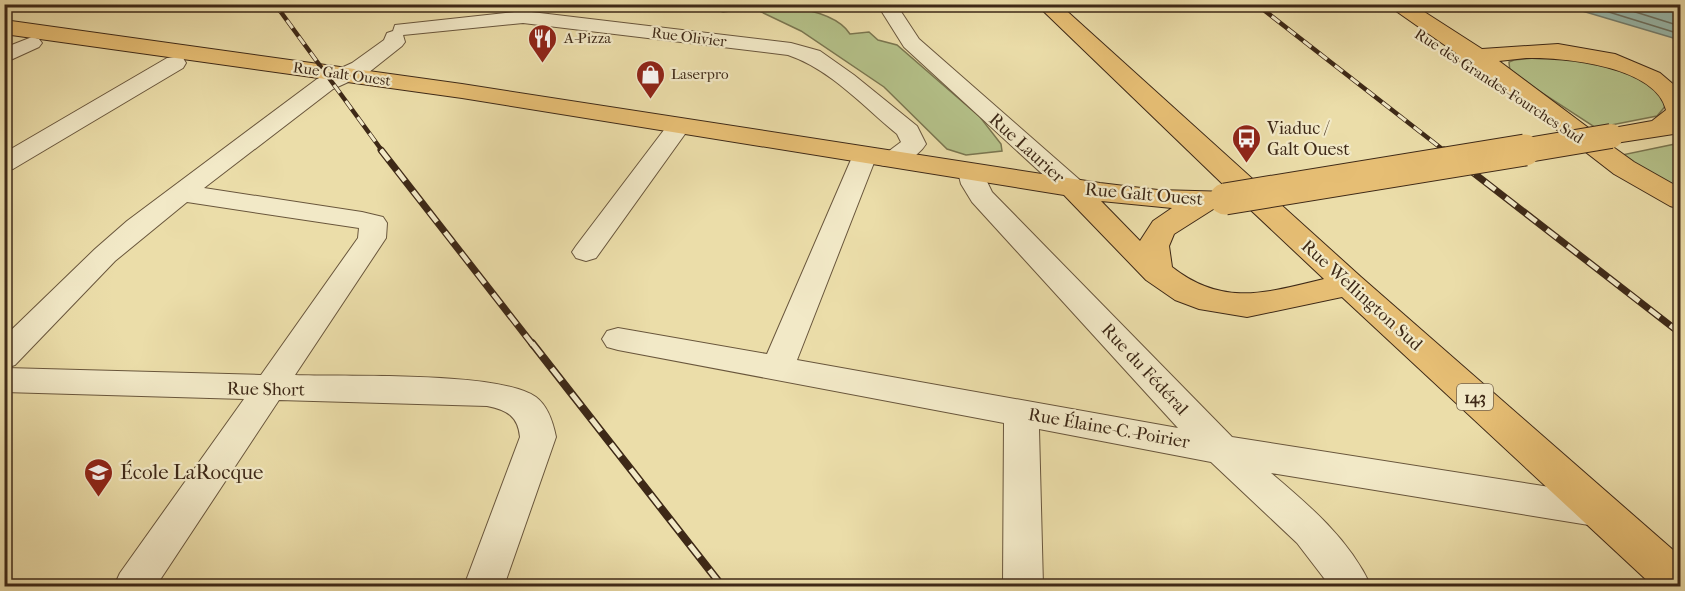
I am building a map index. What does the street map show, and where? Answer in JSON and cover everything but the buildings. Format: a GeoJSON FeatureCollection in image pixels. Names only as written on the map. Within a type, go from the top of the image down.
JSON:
{"type":"FeatureCollection","features":[{"type":"Feature","properties":{"kind":"main road","name":"Rue Wellington Sud"},"geometry":{"type":"LineString","coordinates":[[1046,4],[1349,285],[1680,582]]}},
{"type":"Feature","properties":{"kind":"main road","name":"Rue des Grandes-Fourches Sud"},"geometry":{"type":"LineString","coordinates":[[1372,4],[1463,53]]}},
{"type":"Feature","properties":{"kind":"main road","name":"Rue des Grandes-Fourches Sud"},"geometry":{"type":"LineString","coordinates":[[1396,4],[1463,53],[1603,142],[1646,182],[1680,200]]}},
{"type":"Feature","properties":{"kind":"main road","name":"Rue Galt Ouest"},"geometry":{"type":"LineString","coordinates":[[4,27],[333,79],[450,102],[678,128],[1158,199],[1215,200],[1603,142],[1673,129]]}},
{"type":"Feature","properties":{"kind":"main road","name":"Rue Galt Ouest"},"geometry":{"type":"LineString","coordinates":[[4,39],[175,63],[333,79]]}},
{"type":"Feature","properties":{"kind":"main road"},"geometry":{"type":"LineString","coordinates":[[1463,53],[1524,41],[1559,43],[1616,55],[1680,78]]}},
{"type":"Feature","properties":{"kind":"main road"},"geometry":{"type":"LineString","coordinates":[[1463,53],[1560,51],[1594,56],[1626,65],[1656,81],[1677,102],[1679,112],[1673,129]]}},
{"type":"Feature","properties":{"kind":"main road","name":"Rue Laurier"},"geometry":{"type":"LineString","coordinates":[[1072,188],[1157,273],[1178,289],[1198,298],[1237,306],[1349,285]]}},
{"type":"Feature","properties":{"kind":"main road"},"geometry":{"type":"LineString","coordinates":[[1157,273],[1151,254],[1153,243],[1160,232],[1170,221],[1215,200]]}},
{"type":"Feature","properties":{"kind":"main road"},"geometry":{"type":"LineString","coordinates":[[1255,304],[1285,286],[1292,277],[1297,259],[1284,224]]}},
{"type":"Feature","properties":{"kind":"street"},"geometry":{"type":"LineString","coordinates":[[580,24],[602,4]]}},
{"type":"Feature","properties":{"kind":"street","name":"Rue Laurier"},"geometry":{"type":"LineString","coordinates":[[886,4],[911,43],[946,77],[1026,144],[1072,188]]}},
{"type":"Feature","properties":{"kind":"street","name":"Rue Olivier"},"geometry":{"type":"LineString","coordinates":[[333,79],[360,68],[395,42],[399,26],[523,17],[803,52],[846,80],[913,137],[914,144],[909,149],[878,158]]}},
{"type":"Feature","properties":{"kind":"street"},"geometry":{"type":"LineString","coordinates":[[4,57],[32,43]]}},
{"type":"Feature","properties":{"kind":"street"},"geometry":{"type":"LineString","coordinates":[[4,164],[175,63]]}},
{"type":"Feature","properties":{"kind":"street"},"geometry":{"type":"LineString","coordinates":[[4,357],[105,255],[182,193],[333,79]]}},
{"type":"Feature","properties":{"kind":"street"},"geometry":{"type":"LineString","coordinates":[[586,252],[678,128]]}},
{"type":"Feature","properties":{"kind":"street"},"geometry":{"type":"LineString","coordinates":[[778,368],[878,158]]}},
{"type":"Feature","properties":{"kind":"street","name":"Rue du Fédéral"},"geometry":{"type":"LineString","coordinates":[[971,172],[974,184],[981,196],[1220,448],[1315,538],[1343,568],[1351,586]]}},
{"type":"Feature","properties":{"kind":"street"},"geometry":{"type":"LineString","coordinates":[[134,586],[372,238],[375,229],[373,223],[182,193]]}},
{"type":"Feature","properties":{"kind":"street","name":"Rue Élaine-C.-Poirier"},"geometry":{"type":"LineString","coordinates":[[618,339],[1220,448],[1601,511]]}},
{"type":"Feature","properties":{"kind":"street","name":"Rue Short"},"geometry":{"type":"LineString","coordinates":[[4,380],[269,389],[488,393],[504,396],[524,406],[537,422],[538,437],[484,586]]}},
{"type":"Feature","properties":{"kind":"street"},"geometry":{"type":"LineString","coordinates":[[1021,411],[1023,586]]}},
{"type":"Feature","properties":{"kind":"green space"},"geometry":{"type":"Polygon","coordinates":[[[702,5],[783,6],[804,10],[823,15],[839,23],[850,34],[869,32],[878,40],[897,45],[980,117],[1001,144],[1002,151],[966,155],[947,149],[884,87],[801,31],[753,8],[723,12],[702,5]]]}},
{"type":"Feature","properties":{"kind":"green space"},"geometry":{"type":"Polygon","coordinates":[[[1564,55],[1643,77],[1668,103],[1657,116],[1596,128],[1510,72],[1509,62],[1514,60],[1564,55]]]}},
{"type":"Feature","properties":{"kind":"green space"},"geometry":{"type":"Polygon","coordinates":[[[1680,143],[1680,193],[1652,179],[1617,156],[1680,143]]]}},
{"type":"Feature","properties":{"kind":"water"},"geometry":{"type":"Polygon","coordinates":[[[1562,5],[1680,5],[1680,40],[1562,5]]]}},
{"type":"Feature","properties":{"kind":"railway"},"geometry":{"type":"LineString","coordinates":[[275,4],[383,152]]}},
{"type":"Feature","properties":{"kind":"railway"},"geometry":{"type":"LineString","coordinates":[[1256,4],[1446,152]]}},
{"type":"Feature","properties":{"kind":"railway"},"geometry":{"type":"LineString","coordinates":[[381,150],[533,345]]}},
{"type":"Feature","properties":{"kind":"railway"},"geometry":{"type":"LineString","coordinates":[[1444,150],[1680,333]]}},
{"type":"Feature","properties":{"kind":"railway"},"geometry":{"type":"LineString","coordinates":[[532,343],[722,586]]}},
{"type":"Feature","properties":{"kind":"place","name":"A-Pizza"},"geometry":{"type":"Point","coordinates":[543,64]}},
{"type":"Feature","properties":{"kind":"place","name":"Laserpro"},"geometry":{"type":"Point","coordinates":[650,100]}},
{"type":"Feature","properties":{"kind":"place","name":"Viaduc / Galt Ouest"},"geometry":{"type":"Point","coordinates":[1246,164]}},
{"type":"Feature","properties":{"kind":"place","name":"École LaRocque"},"geometry":{"type":"Point","coordinates":[99,498]}}]}
